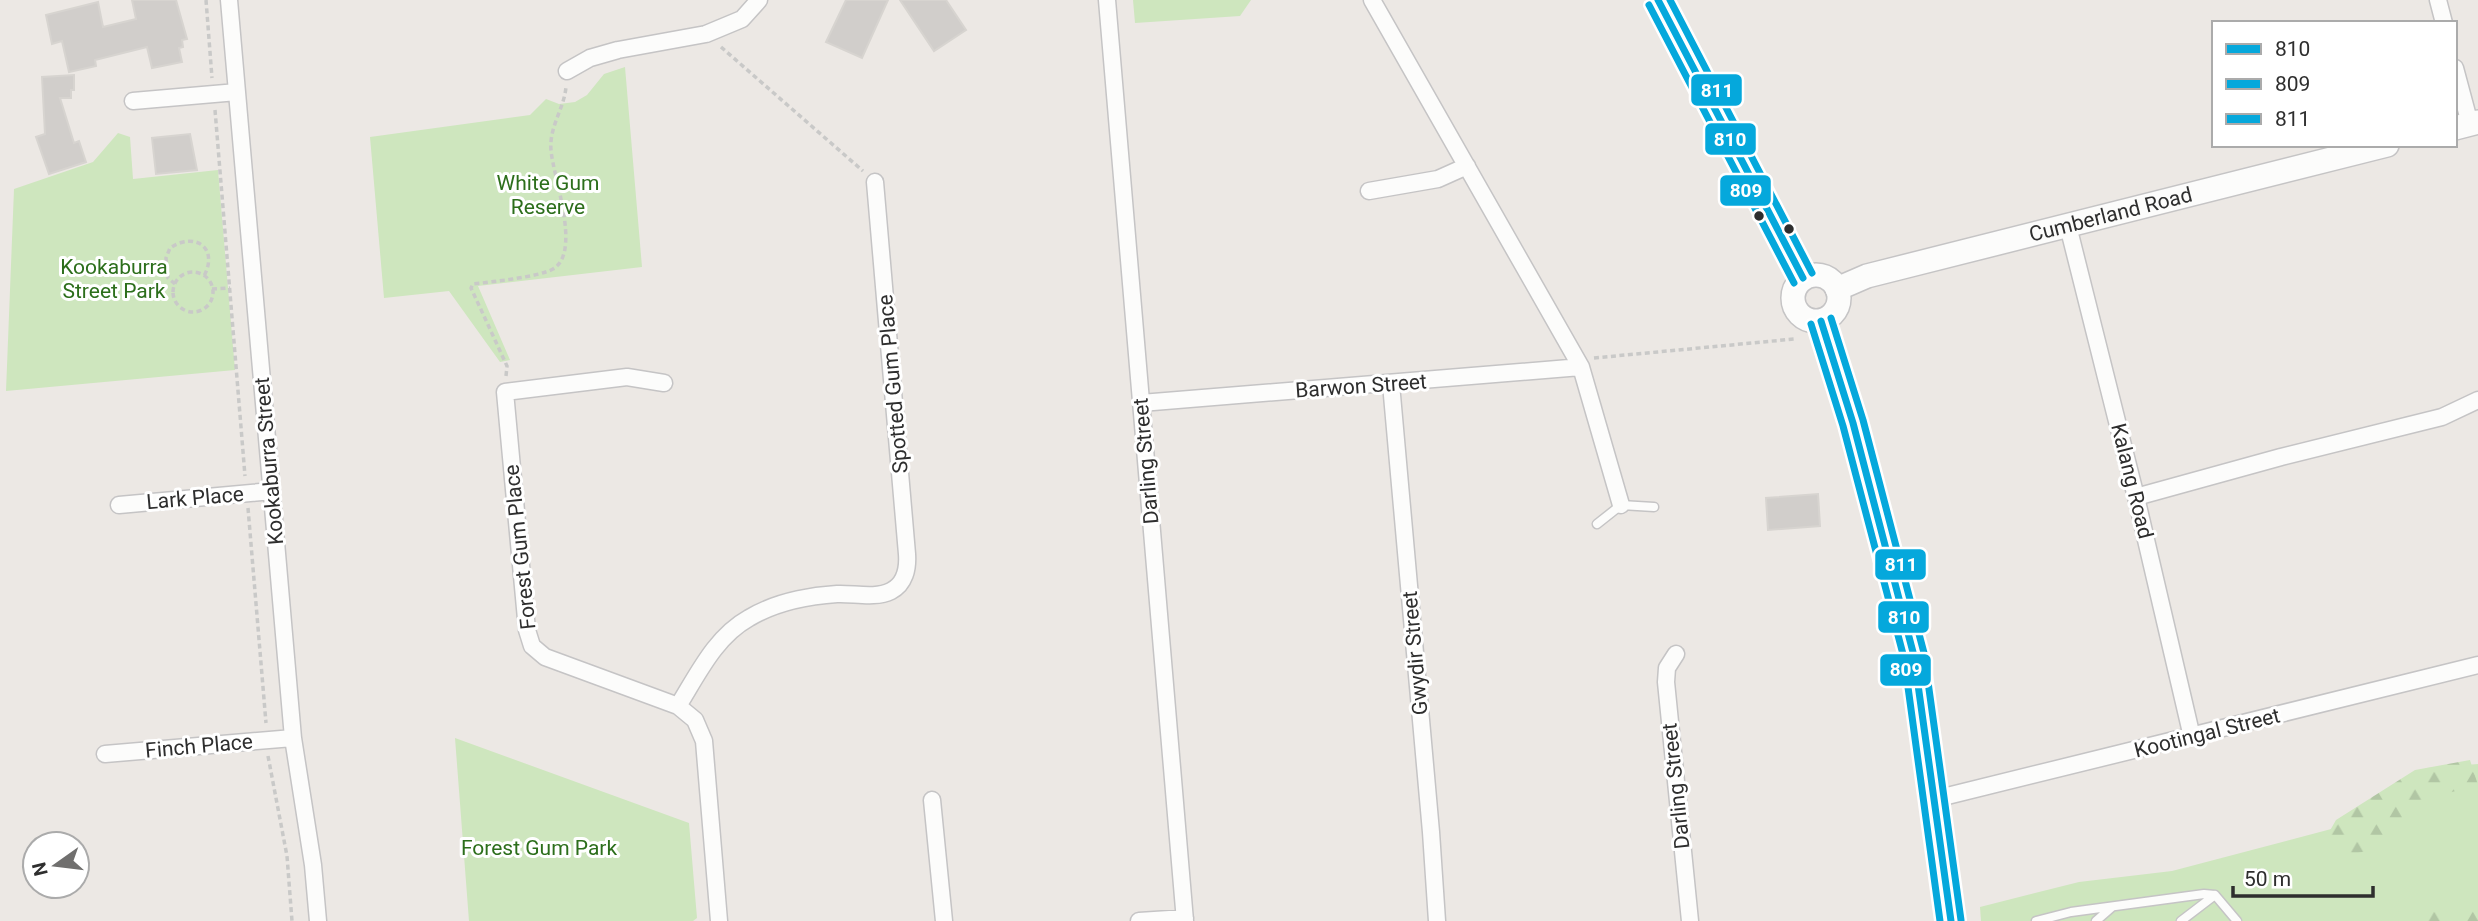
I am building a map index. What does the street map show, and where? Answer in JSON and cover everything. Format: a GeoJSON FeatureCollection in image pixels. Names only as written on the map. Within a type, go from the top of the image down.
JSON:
{"type":"FeatureCollection","features":[{"type":"Feature","properties":{"kind":"main road"},"geometry":{"type":"LineString","coordinates":[[1658,0],[1803,278]]}},
{"type":"Feature","properties":{"kind":"main road","name":"Cumberland Road"},"geometry":{"type":"LineString","coordinates":[[1837,289],[1867,276],[2378,147]]}},
{"type":"Feature","properties":{"kind":"main road"},"geometry":{"type":"LineString","coordinates":[[1819,275],[1826,277],[1837,289],[1838,305],[1829,318],[1821,321],[1805,319],[1794,307],[1793,291],[1803,278],[1819,275]]}},
{"type":"Feature","properties":{"kind":"main road"},"geometry":{"type":"LineString","coordinates":[[1821,321],[1857,437],[1911,645],[1951,921]]}},
{"type":"Feature","properties":{"kind":"street","name":"Kookaburra Street"},"geometry":{"type":"LineString","coordinates":[[229,0],[293,738],[313,865],[318,921]]}},
{"type":"Feature","properties":{"kind":"street"},"geometry":{"type":"LineString","coordinates":[[567,71],[590,58],[618,50],[706,34],[742,19],[759,0]]}},
{"type":"Feature","properties":{"kind":"street","name":"Darling Street"},"geometry":{"type":"LineString","coordinates":[[1107,0],[1185,919]]}},
{"type":"Feature","properties":{"kind":"street"},"geometry":{"type":"LineString","coordinates":[[1371,0],[1578,364],[1621,505]]}},
{"type":"Feature","properties":{"kind":"street"},"geometry":{"type":"LineString","coordinates":[[2438,0],[2443,21]]}},
{"type":"Feature","properties":{"kind":"street"},"geometry":{"type":"LineString","coordinates":[[2457,77],[2468,125]]}},
{"type":"Feature","properties":{"kind":"street"},"geometry":{"type":"LineString","coordinates":[[133,101],[237,92]]}},
{"type":"Feature","properties":{"kind":"street"},"geometry":{"type":"LineString","coordinates":[[1369,191],[1438,179],[1467,166]]}},
{"type":"Feature","properties":{"kind":"street","name":"Spotted Gum Place"},"geometry":{"type":"LineString","coordinates":[[678,706],[713,650],[746,620],[768,609],[797,600],[839,594],[879,594],[904,588],[907,554],[875,182]]}},
{"type":"Feature","properties":{"kind":"street","name":"Kalang Road"},"geometry":{"type":"LineString","coordinates":[[2068,226],[2136,497],[2192,737]]}},
{"type":"Feature","properties":{"kind":"street","name":"Barwon Street"},"geometry":{"type":"LineString","coordinates":[[1141,403],[1391,384],[1578,364]]}},
{"type":"Feature","properties":{"kind":"street"},"geometry":{"type":"LineString","coordinates":[[505,392],[627,377],[664,383]]}},
{"type":"Feature","properties":{"kind":"street","name":"Gwydir Street"},"geometry":{"type":"LineString","coordinates":[[1391,384],[1437,921]]}},
{"type":"Feature","properties":{"kind":"street","name":"Forest Gum Place"},"geometry":{"type":"LineString","coordinates":[[505,392],[527,629],[532,646],[545,657],[678,706],[695,720],[704,741],[719,921]]}},
{"type":"Feature","properties":{"kind":"street"},"geometry":{"type":"LineString","coordinates":[[2136,497],[2442,417],[2478,400]]}},
{"type":"Feature","properties":{"kind":"street","name":"Lark Place"},"geometry":{"type":"LineString","coordinates":[[118,505],[272,491]]}},
{"type":"Feature","properties":{"kind":"street","name":"Darling Street"},"geometry":{"type":"LineString","coordinates":[[1676,654],[1667,668],[1665,682],[1690,921]]}},
{"type":"Feature","properties":{"kind":"street","name":"Kootingal Street"},"geometry":{"type":"LineString","coordinates":[[1935,799],[2478,665]]}},
{"type":"Feature","properties":{"kind":"street","name":"Finch Place"},"geometry":{"type":"LineString","coordinates":[[105,754],[293,738]]}},
{"type":"Feature","properties":{"kind":"street"},"geometry":{"type":"LineString","coordinates":[[932,800],[944,921]]}},
{"type":"Feature","properties":{"kind":"street"},"geometry":{"type":"LineString","coordinates":[[1139,921],[1185,919]]}},
{"type":"Feature","properties":{"kind":"lane"},"geometry":{"type":"LineString","coordinates":[[1597,524],[1621,505],[1654,507]]}},
{"type":"Feature","properties":{"kind":"lane"},"geometry":{"type":"LineString","coordinates":[[2036,921],[2071,912],[2204,894],[2215,895],[2237,921]]}},
{"type":"Feature","properties":{"kind":"lane"},"geometry":{"type":"LineString","coordinates":[[2181,921],[2215,895]]}},
{"type":"Feature","properties":{"kind":"lane"},"geometry":{"type":"LineString","coordinates":[[2096,921],[2113,906]]}},
{"type":"Feature","properties":{"kind":"path"},"geometry":{"type":"LineString","coordinates":[[206,0],[267,740],[287,856],[292,921]]}},
{"type":"Feature","properties":{"kind":"path"},"geometry":{"type":"LineString","coordinates":[[706,34],[875,182]]}},
{"type":"Feature","properties":{"kind":"path"},"geometry":{"type":"LineString","coordinates":[[505,392],[507,366],[471,288],[473,284],[502,281],[552,270],[562,260],[566,247],[565,226],[550,148],[553,126],[565,99],[567,71]]}},
{"type":"Feature","properties":{"kind":"path"},"geometry":{"type":"LineString","coordinates":[[175,284],[167,278],[166,257],[170,248],[188,240],[198,242],[210,258],[204,276]]}},
{"type":"Feature","properties":{"kind":"path"},"geometry":{"type":"LineString","coordinates":[[190,272],[204,276],[212,289],[212,300],[200,311],[183,310],[174,297],[175,284],[190,272]]}},
{"type":"Feature","properties":{"kind":"path"},"geometry":{"type":"LineString","coordinates":[[212,289],[230,288]]}},
{"type":"Feature","properties":{"kind":"path"},"geometry":{"type":"LineString","coordinates":[[1578,364],[1794,339]]}},
{"type":"Feature","properties":{"kind":"green space"},"geometry":{"type":"Polygon","coordinates":[[[1133,0],[1251,0],[1240,16],[1135,23],[1133,0]]]}},
{"type":"Feature","properties":{"kind":"green space","name":"White Gum Reserve"},"geometry":{"type":"Polygon","coordinates":[[[625,67],[642,267],[478,286],[510,360],[500,362],[449,291],[384,298],[370,137],[530,115],[546,99],[559,104],[575,102],[587,95],[604,74],[625,67]]]}},
{"type":"Feature","properties":{"kind":"green space","name":"Kookaburra Street Park"},"geometry":{"type":"Polygon","coordinates":[[[118,133],[130,137],[133,179],[218,170],[235,370],[6,391],[14,189],[93,162],[118,133]]]}},
{"type":"Feature","properties":{"kind":"green space","name":"Forest Gum Park"},"geometry":{"type":"Polygon","coordinates":[[[455,738],[689,823],[697,918],[693,921],[469,921],[455,738]]]}},
{"type":"Feature","properties":{"kind":"green space"},"geometry":{"type":"Polygon","coordinates":[[[2470,760],[2478,785],[2422,800],[2392,845],[2332,859],[2324,841],[2336,820],[2415,770],[2470,760]]]}},
{"type":"Feature","properties":{"kind":"green space"},"geometry":{"type":"Polygon","coordinates":[[[2478,764],[2478,921],[1981,921],[1980,907],[2079,882],[2172,871],[2335,828],[2427,768],[2478,764]]]}},
{"type":"Feature","properties":{"kind":"green space"},"geometry":{"type":"Polygon","coordinates":[[[2478,904],[2478,921],[2407,921],[2428,909],[2478,904]]]}},
{"type":"Feature","properties":{"kind":"building"},"geometry":{"type":"Polygon","coordinates":[[[132,0],[176,0],[187,39],[182,40],[183,47],[179,48],[182,62],[152,68],[147,47],[95,60],[96,66],[69,72],[62,41],[52,44],[46,15],[98,2],[103,27],[136,19],[132,0]]]}},
{"type":"Feature","properties":{"kind":"building"},"geometry":{"type":"Polygon","coordinates":[[[846,0],[888,0],[862,58],[826,42],[846,0]]]}},
{"type":"Feature","properties":{"kind":"building"},"geometry":{"type":"Polygon","coordinates":[[[900,0],[946,0],[966,30],[934,51],[900,0]]]}},
{"type":"Feature","properties":{"kind":"building"},"geometry":{"type":"Polygon","coordinates":[[[74,75],[71,98],[60,98],[74,143],[79,141],[86,162],[49,174],[36,137],[45,134],[42,77],[74,75]]]}},
{"type":"Feature","properties":{"kind":"building"},"geometry":{"type":"Polygon","coordinates":[[[190,134],[197,170],[156,174],[152,138],[190,134]]]}},
{"type":"Feature","properties":{"kind":"building"},"geometry":{"type":"Polygon","coordinates":[[[1818,494],[1820,526],[1768,530],[1766,498],[1818,494]]]}},
{"type":"Feature","properties":{"kind":"transit line","name":"810"},"geometry":{"type":"LineString","coordinates":[[1658,0],[1803,278]]}},
{"type":"Feature","properties":{"kind":"transit line","name":"811"},"geometry":{"type":"LineString","coordinates":[[1670,0],[1812,273]]}},
{"type":"Feature","properties":{"kind":"transit line","name":"809"},"geometry":{"type":"LineString","coordinates":[[1649,5],[1794,283]]}},
{"type":"Feature","properties":{"kind":"transit line","name":"811"},"geometry":{"type":"LineString","coordinates":[[1831,318],[1863,420],[1924,653],[1961,920]]}},
{"type":"Feature","properties":{"kind":"transit line","name":"810"},"geometry":{"type":"LineString","coordinates":[[1821,321],[1853,423],[1914,656],[1951,921]]}},
{"type":"Feature","properties":{"kind":"transit line","name":"809"},"geometry":{"type":"LineString","coordinates":[[1811,324],[1843,426],[1904,658],[1940,921]]}}]}
